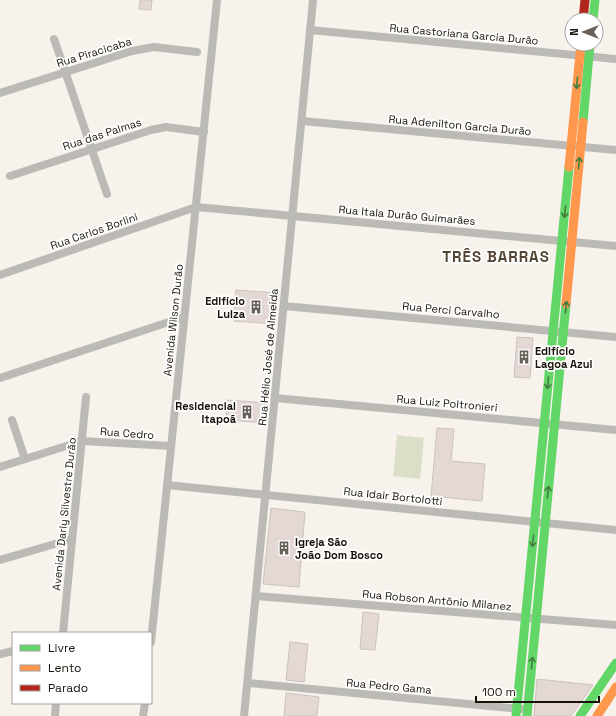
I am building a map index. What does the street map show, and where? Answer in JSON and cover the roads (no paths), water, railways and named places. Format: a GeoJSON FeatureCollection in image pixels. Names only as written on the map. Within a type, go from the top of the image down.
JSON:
{"type":"FeatureCollection","features":[{"type":"Feature","properties":{"kind":"main road"},"geometry":{"type":"LineString","coordinates":[[584,12],[585,0]]}},
{"type":"Feature","properties":{"kind":"main road"},"geometry":{"type":"LineString","coordinates":[[593,12],[594,0]]}},
{"type":"Feature","properties":{"kind":"main road"},"geometry":{"type":"LineString","coordinates":[[527,713],[581,147],[585,56],[584,52]]}},
{"type":"Feature","properties":{"kind":"main road"},"geometry":{"type":"LineString","coordinates":[[517,712],[571,146],[587,52]]}},
{"type":"Feature","properties":{"kind":"main road"},"geometry":{"type":"LineString","coordinates":[[580,716],[616,663]]}},
{"type":"Feature","properties":{"kind":"main road"},"geometry":{"type":"LineString","coordinates":[[597,716],[616,687]]}},
{"type":"Feature","properties":{"kind":"street","name":"Avenida Wilson Durão"},"geometry":{"type":"LineString","coordinates":[[152,632],[217,0]]}},
{"type":"Feature","properties":{"kind":"street","name":"Rua Hélio José de Almeida"},"geometry":{"type":"LineString","coordinates":[[244,716],[313,0]]}},
{"type":"Feature","properties":{"kind":"street","name":"Rua Castoriana Garcia Durão"},"geometry":{"type":"LineString","coordinates":[[310,30],[616,59]]}},
{"type":"Feature","properties":{"kind":"street"},"geometry":{"type":"LineString","coordinates":[[54,39],[107,194]]}},
{"type":"Feature","properties":{"kind":"street","name":"Rua Piracicaba"},"geometry":{"type":"LineString","coordinates":[[0,93],[132,51],[154,47],[197,52]]}},
{"type":"Feature","properties":{"kind":"street","name":"Rua Adenilton Garcia Durão"},"geometry":{"type":"LineString","coordinates":[[302,121],[616,150]]}},
{"type":"Feature","properties":{"kind":"street","name":"Rua das Palmas"},"geometry":{"type":"LineString","coordinates":[[10,176],[151,130],[166,127],[204,132]]}},
{"type":"Feature","properties":{"kind":"street","name":"Rua Itala Durão Guimarães"},"geometry":{"type":"LineString","coordinates":[[196,207],[616,246]]}},
{"type":"Feature","properties":{"kind":"street","name":"Rua Carlos Borlini"},"geometry":{"type":"LineString","coordinates":[[0,275],[196,207]]}},
{"type":"Feature","properties":{"kind":"street","name":"Rua Perci Carvalho"},"geometry":{"type":"LineString","coordinates":[[284,306],[616,337]]}},
{"type":"Feature","properties":{"kind":"street"},"geometry":{"type":"LineString","coordinates":[[0,378],[184,317]]}},
{"type":"Feature","properties":{"kind":"street","name":"Avenida Darly Silvestre Durão"},"geometry":{"type":"LineString","coordinates":[[63,632],[86,397]]}},
{"type":"Feature","properties":{"kind":"street","name":"Rua Luiz Poltronieri"},"geometry":{"type":"LineString","coordinates":[[275,398],[616,430]]}},
{"type":"Feature","properties":{"kind":"street"},"geometry":{"type":"LineString","coordinates":[[12,420],[25,459]]}},
{"type":"Feature","properties":{"kind":"street"},"geometry":{"type":"LineString","coordinates":[[0,467],[82,440]]}},
{"type":"Feature","properties":{"kind":"street","name":"Rua Cedro"},"geometry":{"type":"LineString","coordinates":[[82,440],[171,446]]}},
{"type":"Feature","properties":{"kind":"street","name":"Rua Idair Bortolotti"},"geometry":{"type":"LineString","coordinates":[[167,485],[616,530]]}},
{"type":"Feature","properties":{"kind":"street"},"geometry":{"type":"LineString","coordinates":[[0,560],[72,539]]}},
{"type":"Feature","properties":{"kind":"street","name":"Rua Robson Antônio Milanez"},"geometry":{"type":"LineString","coordinates":[[256,596],[616,625]]}},
{"type":"Feature","properties":{"kind":"street"},"geometry":{"type":"LineString","coordinates":[[0,654],[12,650]]}},
{"type":"Feature","properties":{"kind":"street","name":"Rua Pedro Gama"},"geometry":{"type":"LineString","coordinates":[[248,683],[527,713]]}},
{"type":"Feature","properties":{"kind":"street"},"geometry":{"type":"LineString","coordinates":[[55,716],[56,704]]}},
{"type":"Feature","properties":{"kind":"street"},"geometry":{"type":"LineString","coordinates":[[143,716],[145,704]]}},
{"type":"Feature","properties":{"kind":"street"},"geometry":{"type":"LineString","coordinates":[[597,716],[603,716]]}},
{"type":"Feature","properties":{"kind":"place","name":"Edifício Luiza"},"geometry":{"type":"Point","coordinates":[256,307]}},
{"type":"Feature","properties":{"kind":"place","name":"Edifício Lagoa Azul"},"geometry":{"type":"Point","coordinates":[524,357]}},
{"type":"Feature","properties":{"kind":"place","name":"Residencial Itapoã"},"geometry":{"type":"Point","coordinates":[247,412]}},
{"type":"Feature","properties":{"kind":"place","name":"Igreja São João Dom Bosco"},"geometry":{"type":"Point","coordinates":[284,548]}},
{"type":"Feature","properties":{"kind":"district","name":"TRÊS BARRAS"},"geometry":{"type":"Point","coordinates":[496,256]}}]}
